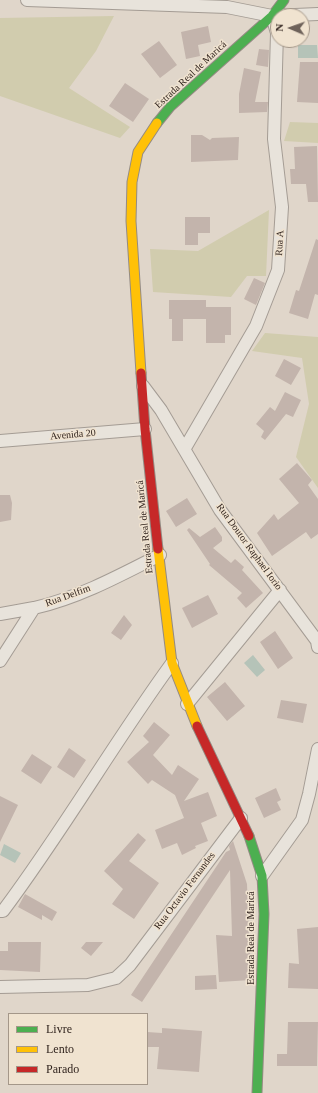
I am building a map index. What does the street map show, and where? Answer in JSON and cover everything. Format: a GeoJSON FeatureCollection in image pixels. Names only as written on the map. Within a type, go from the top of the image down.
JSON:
{"type":"FeatureCollection","features":[{"type":"Feature","properties":{"kind":"main road","name":"Estrada Real de Maricá"},"geometry":{"type":"LineString","coordinates":[[257,1093],[264,918],[262,876],[252,844],[187,704],[172,663],[165,616],[160,556],[145,429],[131,221],[132,182],[138,152],[150,132],[170,107],[270,18]]}},
{"type":"Feature","properties":{"kind":"street"},"geometry":{"type":"LineString","coordinates":[[27,0],[223,4],[270,16]]}},
{"type":"Feature","properties":{"kind":"street","name":"Rua A"},"geometry":{"type":"LineString","coordinates":[[185,448],[256,326],[278,270],[282,207],[274,139],[277,48]]}},
{"type":"Feature","properties":{"kind":"street","name":"Rua Doutor Raphael Iorio"},"geometry":{"type":"LineString","coordinates":[[143,386],[161,410],[185,448],[220,510],[317,641],[318,647]]}},
{"type":"Feature","properties":{"kind":"street","name":"Avenida 20"},"geometry":{"type":"LineString","coordinates":[[0,441],[145,429]]}},
{"type":"Feature","properties":{"kind":"street","name":"Rua Delfim"},"geometry":{"type":"LineString","coordinates":[[0,661],[34,608],[55,603],[117,577],[160,556]]}},
{"type":"Feature","properties":{"kind":"street"},"geometry":{"type":"LineString","coordinates":[[187,704],[280,590]]}},
{"type":"Feature","properties":{"kind":"street"},"geometry":{"type":"LineString","coordinates":[[0,614],[34,608]]}},
{"type":"Feature","properties":{"kind":"street"},"geometry":{"type":"LineString","coordinates":[[0,911],[4,911],[38,863],[172,663]]}},
{"type":"Feature","properties":{"kind":"street"},"geometry":{"type":"LineString","coordinates":[[262,876],[302,820],[310,794],[318,749]]}},
{"type":"Feature","properties":{"kind":"street","name":"Rua Octavio Fernandes"},"geometry":{"type":"LineString","coordinates":[[0,987],[88,985],[116,978],[130,965],[241,818]]}},
{"type":"Feature","properties":{"kind":"shaded area"},"geometry":{"type":"Polygon","coordinates":[[[114,16],[96,51],[69,88],[130,127],[120,138],[0,96],[0,18],[114,16]]]}},
{"type":"Feature","properties":{"kind":"shaded area"},"geometry":{"type":"Polygon","coordinates":[[[310,45],[317,45],[318,58],[298,58],[298,48],[310,48],[310,45]]]}},
{"type":"Feature","properties":{"kind":"shaded area"},"geometry":{"type":"Polygon","coordinates":[[[290,122],[318,123],[318,143],[284,141],[290,122]]]}},
{"type":"Feature","properties":{"kind":"shaded area"},"geometry":{"type":"Polygon","coordinates":[[[269,210],[266,276],[247,276],[231,297],[153,292],[150,249],[198,251],[269,210]]]}},
{"type":"Feature","properties":{"kind":"shaded area"},"geometry":{"type":"Polygon","coordinates":[[[265,333],[318,337],[318,488],[296,457],[309,404],[302,358],[252,351],[265,333]]]}},
{"type":"Feature","properties":{"kind":"shaded area"},"geometry":{"type":"Polygon","coordinates":[[[253,655],[265,670],[257,677],[244,663],[253,655]]]}},
{"type":"Feature","properties":{"kind":"shaded area"},"geometry":{"type":"Polygon","coordinates":[[[4,844],[21,853],[15,863],[0,855],[4,844]]]}},
{"type":"Feature","properties":{"kind":"building"},"geometry":{"type":"Polygon","coordinates":[[[208,26],[211,42],[198,45],[200,56],[186,59],[181,32],[208,26]]]}},
{"type":"Feature","properties":{"kind":"building"},"geometry":{"type":"Polygon","coordinates":[[[159,41],[177,65],[160,78],[141,54],[159,41]]]}},
{"type":"Feature","properties":{"kind":"building"},"geometry":{"type":"Polygon","coordinates":[[[259,49],[269,50],[268,67],[256,65],[259,49]]]}},
{"type":"Feature","properties":{"kind":"building"},"geometry":{"type":"Polygon","coordinates":[[[300,62],[318,62],[318,103],[297,102],[300,62]]]}},
{"type":"Feature","properties":{"kind":"building"},"geometry":{"type":"Polygon","coordinates":[[[244,68],[261,72],[255,102],[268,102],[267,112],[239,113],[239,94],[244,68]]]}},
{"type":"Feature","properties":{"kind":"building"},"geometry":{"type":"Polygon","coordinates":[[[125,83],[149,99],[133,122],[109,106],[125,83]]]}},
{"type":"Feature","properties":{"kind":"building"},"geometry":{"type":"Polygon","coordinates":[[[191,135],[202,135],[210,140],[212,138],[239,137],[238,160],[191,162],[191,135]]]}},
{"type":"Feature","properties":{"kind":"building"},"geometry":{"type":"Polygon","coordinates":[[[317,146],[318,202],[308,202],[306,184],[291,184],[290,169],[295,169],[294,147],[317,146]]]}},
{"type":"Feature","properties":{"kind":"building"},"geometry":{"type":"Polygon","coordinates":[[[185,217],[210,217],[210,233],[198,233],[198,245],[185,245],[185,217]]]}},
{"type":"Feature","properties":{"kind":"building"},"geometry":{"type":"Polygon","coordinates":[[[316,239],[318,240],[318,295],[315,294],[308,319],[289,313],[296,290],[299,291],[316,239]]]}},
{"type":"Feature","properties":{"kind":"building"},"geometry":{"type":"Polygon","coordinates":[[[254,278],[265,283],[256,305],[244,299],[254,278]]]}},
{"type":"Feature","properties":{"kind":"building"},"geometry":{"type":"Polygon","coordinates":[[[169,300],[206,300],[206,307],[231,307],[231,335],[225,335],[225,343],[206,343],[206,319],[183,319],[183,341],[172,341],[172,319],[169,319],[169,300]]]}},
{"type":"Feature","properties":{"kind":"building"},"geometry":{"type":"Polygon","coordinates":[[[284,359],[301,368],[291,385],[275,376],[284,359]]]}},
{"type":"Feature","properties":{"kind":"building"},"geometry":{"type":"Polygon","coordinates":[[[285,392],[301,400],[293,417],[286,414],[265,440],[261,437],[264,431],[256,424],[270,407],[275,411],[285,392]]]}},
{"type":"Feature","properties":{"kind":"building"},"geometry":{"type":"Polygon","coordinates":[[[297,463],[312,480],[308,485],[318,499],[318,534],[311,539],[306,532],[272,556],[257,533],[274,514],[278,520],[299,503],[279,479],[297,463]]]}},
{"type":"Feature","properties":{"kind":"building"},"geometry":{"type":"Polygon","coordinates":[[[0,495],[10,495],[12,503],[11,520],[0,522],[0,495]]]}},
{"type":"Feature","properties":{"kind":"building"},"geometry":{"type":"Polygon","coordinates":[[[187,498],[197,514],[176,527],[166,511],[187,498]]]}},
{"type":"Feature","properties":{"kind":"building"},"geometry":{"type":"Polygon","coordinates":[[[215,527],[222,537],[222,541],[213,548],[231,563],[235,559],[244,567],[242,570],[263,593],[246,608],[237,598],[242,593],[209,565],[210,564],[187,530],[189,528],[200,537],[215,527]]]}},
{"type":"Feature","properties":{"kind":"building"},"geometry":{"type":"Polygon","coordinates":[[[208,595],[218,614],[192,628],[182,608],[208,595]]]}},
{"type":"Feature","properties":{"kind":"building"},"geometry":{"type":"Polygon","coordinates":[[[124,615],[132,625],[121,640],[111,633],[124,615]]]}},
{"type":"Feature","properties":{"kind":"building"},"geometry":{"type":"Polygon","coordinates":[[[275,631],[293,658],[278,669],[260,642],[275,631]]]}},
{"type":"Feature","properties":{"kind":"building"},"geometry":{"type":"Polygon","coordinates":[[[225,682],[245,706],[227,721],[207,697],[225,682]]]}},
{"type":"Feature","properties":{"kind":"building"},"geometry":{"type":"Polygon","coordinates":[[[281,700],[307,704],[303,723],[277,718],[281,700]]]}},
{"type":"Feature","properties":{"kind":"building"},"geometry":{"type":"Polygon","coordinates":[[[154,722],[170,735],[153,755],[172,775],[178,765],[199,779],[184,801],[208,792],[217,816],[201,823],[208,841],[195,846],[196,848],[182,855],[177,843],[162,849],[155,830],[184,818],[175,795],[152,780],[148,784],[127,762],[149,742],[143,736],[154,722]]]}},
{"type":"Feature","properties":{"kind":"building"},"geometry":{"type":"Polygon","coordinates":[[[69,748],[86,760],[74,778],[57,767],[69,748]]]}},
{"type":"Feature","properties":{"kind":"building"},"geometry":{"type":"Polygon","coordinates":[[[32,754],[52,767],[41,784],[21,771],[32,754]]]}},
{"type":"Feature","properties":{"kind":"building"},"geometry":{"type":"Polygon","coordinates":[[[276,788],[281,800],[277,802],[281,810],[264,818],[255,798],[276,788]]]}},
{"type":"Feature","properties":{"kind":"building"},"geometry":{"type":"Polygon","coordinates":[[[0,796],[18,805],[0,842],[0,796]]]}},
{"type":"Feature","properties":{"kind":"building"},"geometry":{"type":"Polygon","coordinates":[[[138,833],[146,840],[129,861],[159,883],[134,919],[112,904],[123,889],[104,871],[138,833]]]}},
{"type":"Feature","properties":{"kind":"building"},"geometry":{"type":"Polygon","coordinates":[[[233,841],[247,884],[249,936],[253,936],[252,951],[250,951],[251,980],[219,982],[216,935],[232,936],[230,870],[142,1002],[131,995],[226,852],[230,850],[229,846],[233,841]]]}},
{"type":"Feature","properties":{"kind":"building"},"geometry":{"type":"Polygon","coordinates":[[[25,894],[57,912],[52,921],[42,915],[42,920],[18,907],[25,894]]]}},
{"type":"Feature","properties":{"kind":"building"},"geometry":{"type":"Polygon","coordinates":[[[318,927],[318,989],[288,988],[289,963],[299,964],[297,929],[318,927]]]}},
{"type":"Feature","properties":{"kind":"building"},"geometry":{"type":"Polygon","coordinates":[[[8,942],[41,942],[40,972],[0,970],[0,951],[8,951],[8,942]]]}},
{"type":"Feature","properties":{"kind":"building"},"geometry":{"type":"Polygon","coordinates":[[[86,942],[103,942],[91,956],[81,948],[86,942]]]}},
{"type":"Feature","properties":{"kind":"building"},"geometry":{"type":"Polygon","coordinates":[[[216,975],[217,989],[195,990],[195,976],[216,975]]]}},
{"type":"Feature","properties":{"kind":"building"},"geometry":{"type":"Polygon","coordinates":[[[288,1022],[318,1022],[317,1066],[277,1066],[277,1054],[287,1054],[288,1022]]]}},
{"type":"Feature","properties":{"kind":"building"},"geometry":{"type":"Polygon","coordinates":[[[162,1028],[202,1031],[199,1072],[157,1069],[159,1047],[148,1047],[148,1032],[162,1033],[162,1028]]]}},
{"type":"Feature","properties":{"kind":"traffic: fast"},"geometry":{"type":"LineString","coordinates":[[157,123],[170,107],[272,16],[284,0]]}},
{"type":"Feature","properties":{"kind":"traffic: fast"},"geometry":{"type":"LineString","coordinates":[[249,836],[262,876],[264,914],[257,1093]]}},
{"type":"Feature","properties":{"kind":"traffic: slow"},"geometry":{"type":"LineString","coordinates":[[141,373],[131,221],[132,182],[138,152],[157,123]]}},
{"type":"Feature","properties":{"kind":"traffic: slow"},"geometry":{"type":"LineString","coordinates":[[158,549],[172,663],[197,726]]}},
{"type":"Feature","properties":{"kind":"traffic: jam"},"geometry":{"type":"LineString","coordinates":[[141,373],[145,429],[158,549]]}},
{"type":"Feature","properties":{"kind":"traffic: jam"},"geometry":{"type":"LineString","coordinates":[[197,726],[249,836]]}}]}
